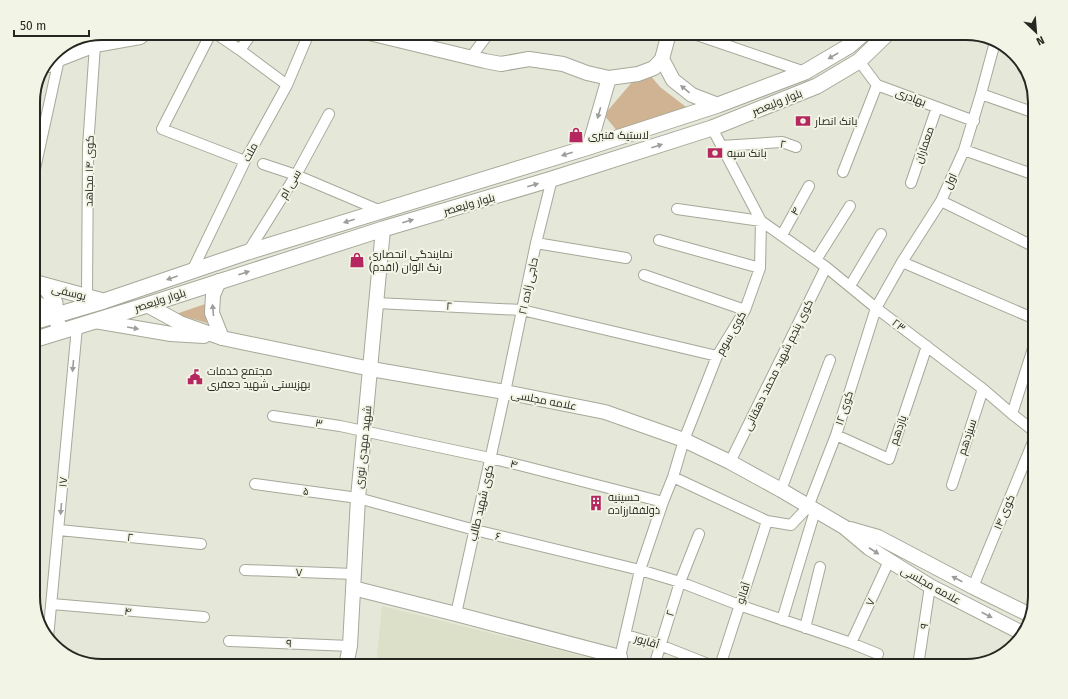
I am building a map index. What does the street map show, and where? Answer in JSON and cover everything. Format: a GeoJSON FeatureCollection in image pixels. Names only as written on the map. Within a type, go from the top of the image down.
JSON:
{"type":"FeatureCollection","features":[{"type":"Feature","properties":{"kind":"main road"},"geometry":{"type":"LineString","coordinates":[[56,61],[95,45],[123,40]]}},
{"type":"Feature","properties":{"kind":"main road"},"geometry":{"type":"LineString","coordinates":[[399,40],[501,64],[529,59],[564,64],[587,73],[609,78],[638,74],[654,68],[662,59],[667,40]]}},
{"type":"Feature","properties":{"kind":"main road","name":"بلوار ولیعصر"},"geometry":{"type":"LineString","coordinates":[[40,320],[145,288],[248,252],[589,147],[718,105],[805,72],[849,46],[856,40]]}},
{"type":"Feature","properties":{"kind":"main road","name":"بلوار ولیعصر"},"geometry":{"type":"LineString","coordinates":[[40,338],[383,229],[552,180],[712,128],[817,86],[859,60],[880,40]]}},
{"type":"Feature","properties":{"kind":"main road"},"geometry":{"type":"LineString","coordinates":[[662,59],[673,80],[692,94],[718,105]]}},
{"type":"Feature","properties":{"kind":"main road"},"geometry":{"type":"LineString","coordinates":[[589,147],[609,78]]}},
{"type":"Feature","properties":{"kind":"main road","name":"شهید مهدی نوری"},"geometry":{"type":"LineString","coordinates":[[347,659],[350,646],[358,498],[383,229]]}},
{"type":"Feature","properties":{"kind":"main road"},"geometry":{"type":"LineString","coordinates":[[219,281],[213,295],[212,313],[222,338]]}},
{"type":"Feature","properties":{"kind":"main road","name":"یوسفی"},"geometry":{"type":"LineString","coordinates":[[40,285],[104,301]]}},
{"type":"Feature","properties":{"kind":"main road"},"geometry":{"type":"LineString","coordinates":[[40,286],[50,294],[55,303],[55,315],[60,331]]}},
{"type":"Feature","properties":{"kind":"main road"},"geometry":{"type":"LineString","coordinates":[[145,288],[147,305],[152,317],[159,326],[171,334]]}},
{"type":"Feature","properties":{"kind":"main road","name":"یوسفی"},"geometry":{"type":"LineString","coordinates":[[40,305],[55,315]]}},
{"type":"Feature","properties":{"kind":"main road"},"geometry":{"type":"LineString","coordinates":[[147,305],[180,323],[222,338]]}},
{"type":"Feature","properties":{"kind":"main road"},"geometry":{"type":"LineString","coordinates":[[95,321],[171,334],[222,338]]}},
{"type":"Feature","properties":{"kind":"main road","name":"علامه مجلسی"},"geometry":{"type":"LineString","coordinates":[[222,338],[605,412],[684,440],[730,462],[781,490],[844,527],[869,548],[930,586],[1018,631]]}},
{"type":"Feature","properties":{"kind":"main road","name":"علامه مجلسی"},"geometry":{"type":"LineString","coordinates":[[844,527],[878,537],[972,587],[1026,613]]}},
{"type":"Feature","properties":{"kind":"main road"},"geometry":{"type":"LineString","coordinates":[[353,581],[456,614],[609,659]]}},
{"type":"Feature","properties":{"kind":"street"},"geometry":{"type":"LineString","coordinates":[[208,40],[162,129],[246,161]]}},
{"type":"Feature","properties":{"kind":"street"},"geometry":{"type":"LineString","coordinates":[[225,40],[287,85]]}},
{"type":"Feature","properties":{"kind":"street"},"geometry":{"type":"LineString","coordinates":[[240,50],[247,40]]}},
{"type":"Feature","properties":{"kind":"street","name":"ملت"},"geometry":{"type":"LineString","coordinates":[[192,272],[246,161],[287,85],[306,40]]}},
{"type":"Feature","properties":{"kind":"street"},"geometry":{"type":"LineString","coordinates":[[471,57],[484,40]]}},
{"type":"Feature","properties":{"kind":"street"},"geometry":{"type":"LineString","coordinates":[[711,40],[805,72]]}},
{"type":"Feature","properties":{"kind":"street","name":"کوی ۱۴ مجاهد"},"geometry":{"type":"LineString","coordinates":[[87,297],[88,147],[95,45]]}},
{"type":"Feature","properties":{"kind":"street","name":"اول"},"geometry":{"type":"LineString","coordinates":[[876,308],[902,262],[941,201],[964,150],[974,121],[994,46]]}},
{"type":"Feature","properties":{"kind":"street"},"geometry":{"type":"LineString","coordinates":[[843,172],[877,85],[859,60]]}},
{"type":"Feature","properties":{"kind":"street"},"geometry":{"type":"LineString","coordinates":[[40,144],[53,65]]}},
{"type":"Feature","properties":{"kind":"street","name":"بهادری"},"geometry":{"type":"LineString","coordinates":[[877,85],[974,121]]}},
{"type":"Feature","properties":{"kind":"street"},"geometry":{"type":"LineString","coordinates":[[981,94],[1028,111]]}},
{"type":"Feature","properties":{"kind":"street","name":"معماران"},"geometry":{"type":"LineString","coordinates":[[911,183],[937,107]]}},
{"type":"Feature","properties":{"kind":"street","name":"سی ام"},"geometry":{"type":"LineString","coordinates":[[248,252],[296,175],[328,114]]}},
{"type":"Feature","properties":{"kind":"street"},"geometry":{"type":"LineString","coordinates":[[712,128],[761,221]]}},
{"type":"Feature","properties":{"kind":"street","name":"۲"},"geometry":{"type":"LineString","coordinates":[[721,146],[782,142],[796,147]]}},
{"type":"Feature","properties":{"kind":"street"},"geometry":{"type":"LineString","coordinates":[[964,150],[1028,173]]}},
{"type":"Feature","properties":{"kind":"street"},"geometry":{"type":"LineString","coordinates":[[263,164],[296,175],[381,211]]}},
{"type":"Feature","properties":{"kind":"street","name":"۲۱ حاجی زاده"},"geometry":{"type":"LineString","coordinates":[[505,392],[536,243],[552,180]]}},
{"type":"Feature","properties":{"kind":"street","name":"۴"},"geometry":{"type":"LineString","coordinates":[[782,235],[809,186]]}},
{"type":"Feature","properties":{"kind":"street"},"geometry":{"type":"LineString","coordinates":[[941,201],[1028,244]]}},
{"type":"Feature","properties":{"kind":"street"},"geometry":{"type":"LineString","coordinates":[[816,260],[850,206]]}},
{"type":"Feature","properties":{"kind":"street"},"geometry":{"type":"LineString","coordinates":[[677,209],[761,221]]}},
{"type":"Feature","properties":{"kind":"street","name":"۲۳"},"geometry":{"type":"LineString","coordinates":[[761,221],[826,267],[876,308],[983,389],[1028,427]]}},
{"type":"Feature","properties":{"kind":"street","name":"کوی سوم"},"geometry":{"type":"LineString","coordinates":[[620,659],[640,570],[673,477],[684,440],[717,356],[745,310],[760,268],[761,221]]}},
{"type":"Feature","properties":{"kind":"street"},"geometry":{"type":"LineString","coordinates":[[850,286],[881,234]]}},
{"type":"Feature","properties":{"kind":"street"},"geometry":{"type":"LineString","coordinates":[[659,240],[760,268]]}},
{"type":"Feature","properties":{"kind":"street"},"geometry":{"type":"LineString","coordinates":[[536,243],[626,258]]}},
{"type":"Feature","properties":{"kind":"street"},"geometry":{"type":"LineString","coordinates":[[902,262],[1028,316]]}},
{"type":"Feature","properties":{"kind":"street","name":"کوی پنجم شهید محمد دهقانی"},"geometry":{"type":"LineString","coordinates":[[730,462],[826,267]]}},
{"type":"Feature","properties":{"kind":"street"},"geometry":{"type":"LineString","coordinates":[[644,276],[745,310]]}},
{"type":"Feature","properties":{"kind":"street","name":"۲"},"geometry":{"type":"LineString","coordinates":[[376,303],[522,310],[717,356]]}},
{"type":"Feature","properties":{"kind":"street","name":"کوی ۱۲"},"geometry":{"type":"LineString","coordinates":[[782,620],[812,509],[876,308]]}},
{"type":"Feature","properties":{"kind":"street","name":"۱۷"},"geometry":{"type":"LineString","coordinates":[[49,629],[77,327]]}},
{"type":"Feature","properties":{"kind":"street","name":"یازدهم"},"geometry":{"type":"LineString","coordinates":[[836,435],[889,459],[926,346]]}},
{"type":"Feature","properties":{"kind":"street"},"geometry":{"type":"LineString","coordinates":[[781,490],[830,360]]}},
{"type":"Feature","properties":{"kind":"street"},"geometry":{"type":"LineString","coordinates":[[1012,414],[1028,364]]}},
{"type":"Feature","properties":{"kind":"street","name":"سیزدهم"},"geometry":{"type":"LineString","coordinates":[[952,485],[983,389]]}},
{"type":"Feature","properties":{"kind":"street","name":"کوی شهید طالب"},"geometry":{"type":"LineString","coordinates":[[456,614],[505,392]]}},
{"type":"Feature","properties":{"kind":"street","name":"۳"},"geometry":{"type":"LineString","coordinates":[[273,416],[364,431]]}},
{"type":"Feature","properties":{"kind":"street","name":"۴"},"geometry":{"type":"LineString","coordinates":[[364,431],[490,458],[663,502]]}},
{"type":"Feature","properties":{"kind":"street","name":"کوی ۱۴"},"geometry":{"type":"LineString","coordinates":[[972,587],[1028,454]]}},
{"type":"Feature","properties":{"kind":"street"},"geometry":{"type":"LineString","coordinates":[[673,477],[767,521],[791,525],[812,509]]}},
{"type":"Feature","properties":{"kind":"street","name":"۵"},"geometry":{"type":"LineString","coordinates":[[255,484],[358,498]]}},
{"type":"Feature","properties":{"kind":"street","name":"۶"},"geometry":{"type":"LineString","coordinates":[[358,498],[474,530],[640,570],[680,582],[739,605],[851,643],[878,654]]}},
{"type":"Feature","properties":{"kind":"street","name":"آقالو"},"geometry":{"type":"LineString","coordinates":[[722,659],[767,521]]}},
{"type":"Feature","properties":{"kind":"street","name":"۲"},"geometry":{"type":"LineString","coordinates":[[59,530],[201,544]]}},
{"type":"Feature","properties":{"kind":"street","name":"۲"},"geometry":{"type":"LineString","coordinates":[[656,659],[680,582],[700,534]]}},
{"type":"Feature","properties":{"kind":"street","name":"۷"},"geometry":{"type":"LineString","coordinates":[[851,643],[889,561]]}},
{"type":"Feature","properties":{"kind":"street"},"geometry":{"type":"LineString","coordinates":[[806,628],[820,567]]}},
{"type":"Feature","properties":{"kind":"street","name":"۷"},"geometry":{"type":"LineString","coordinates":[[245,570],[353,581]]}},
{"type":"Feature","properties":{"kind":"street","name":"۹"},"geometry":{"type":"LineString","coordinates":[[919,659],[930,586]]}},
{"type":"Feature","properties":{"kind":"street","name":"۴"},"geometry":{"type":"LineString","coordinates":[[52,604],[204,617]]}},
{"type":"Feature","properties":{"kind":"street","name":"آقاپور"},"geometry":{"type":"LineString","coordinates":[[626,635],[660,645],[695,659]]}},
{"type":"Feature","properties":{"kind":"street","name":"۹"},"geometry":{"type":"LineString","coordinates":[[228,641],[350,646]]}},
{"type":"Feature","properties":{"kind":"shaded area"},"geometry":{"type":"Polygon","coordinates":[[[649,74],[660,87],[690,110],[618,132],[604,115],[633,81],[649,74]]]}},
{"type":"Feature","properties":{"kind":"shaded area"},"geometry":{"type":"Polygon","coordinates":[[[205,304],[207,323],[176,314],[205,304]]]}},
{"type":"Feature","properties":{"kind":"shaded area"},"geometry":{"type":"Polygon","coordinates":[[[382,606],[594,659],[377,659],[382,606]]]}},
{"type":"Feature","properties":{"kind":"place","name":"بانک انصار"},"geometry":{"type":"Point","coordinates":[803,121]}},
{"type":"Feature","properties":{"kind":"place","name":"لاستیک قنبری"},"geometry":{"type":"Point","coordinates":[576,135]}},
{"type":"Feature","properties":{"kind":"place","name":"بانک سپه"},"geometry":{"type":"Point","coordinates":[715,153]}},
{"type":"Feature","properties":{"kind":"place","name":"نمایندگی انحصاری رنگ الوان (اقدم)"},"geometry":{"type":"Point","coordinates":[357,260]}},
{"type":"Feature","properties":{"kind":"place","name":"مجتمع خدمات بهزیستی شهید جعفری"},"geometry":{"type":"Point","coordinates":[195,377]}},
{"type":"Feature","properties":{"kind":"place","name":"حسینیه ذولفقارزاده"},"geometry":{"type":"Point","coordinates":[596,503]}}]}
